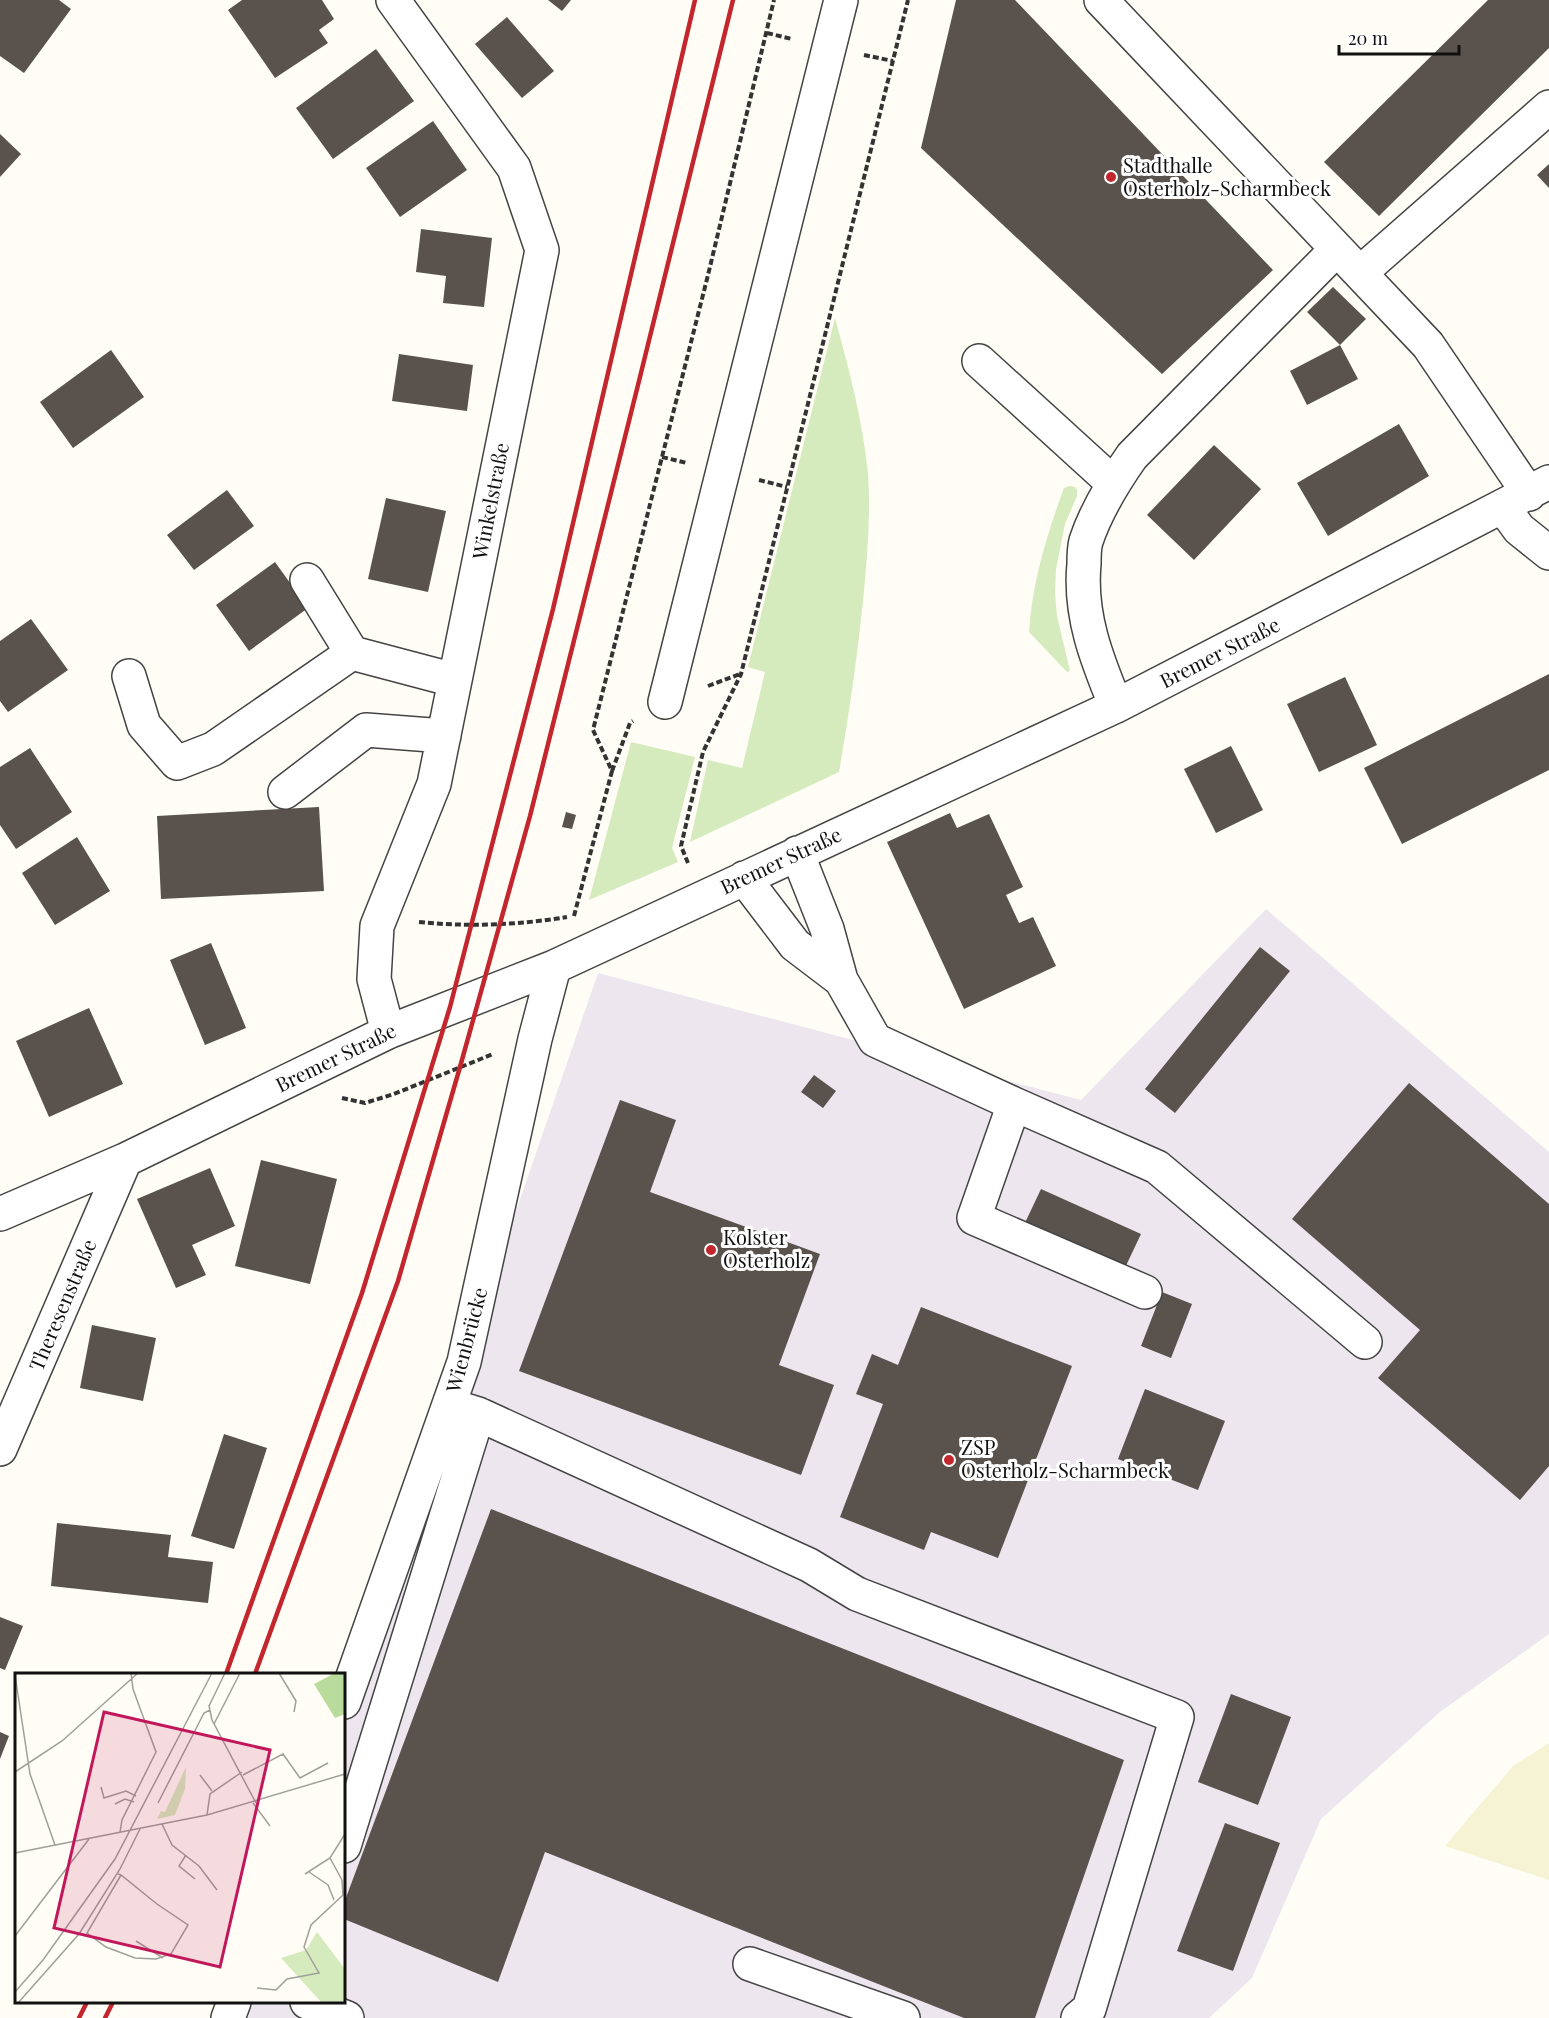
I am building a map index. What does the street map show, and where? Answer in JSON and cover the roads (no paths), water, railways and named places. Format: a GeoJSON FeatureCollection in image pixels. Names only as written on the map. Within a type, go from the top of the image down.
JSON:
{"type":"FeatureCollection","features":[{"type":"Feature","properties":{"kind":"street","name":"Winkelstraße"},"geometry":{"type":"LineString","coordinates":[[388,1032],[374,979],[377,926],[435,784],[454,680],[542,250],[514,168],[393,0]]}},
{"type":"Feature","properties":{"kind":"street"},"geometry":{"type":"LineString","coordinates":[[665,702],[841,0]]}},
{"type":"Feature","properties":{"kind":"street"},"geometry":{"type":"LineString","coordinates":[[1101,0],[1428,345],[1527,495],[1519,529],[1549,553]]}},
{"type":"Feature","properties":{"kind":"street"},"geometry":{"type":"LineString","coordinates":[[1360,273],[1549,108]]}},
{"type":"Feature","properties":{"kind":"street"},"geometry":{"type":"LineString","coordinates":[[1116,706],[1098,664],[1086,623],[1082,585],[1086,543],[1113,483],[1131,456],[1337,249]]}},
{"type":"Feature","properties":{"kind":"street"},"geometry":{"type":"LineString","coordinates":[[979,361],[1113,483]]}},
{"type":"Feature","properties":{"kind":"street","name":"Bremer Straße"},"geometry":{"type":"LineString","coordinates":[[0,1214],[125,1160],[388,1032],[554,967],[1116,706],[1527,495]]}},
{"type":"Feature","properties":{"kind":"street"},"geometry":{"type":"LineString","coordinates":[[307,580],[352,653],[454,680]]}},
{"type":"Feature","properties":{"kind":"street"},"geometry":{"type":"LineString","coordinates":[[129,676],[144,726],[177,763],[213,749],[352,653]]}},
{"type":"Feature","properties":{"kind":"street"},"geometry":{"type":"LineString","coordinates":[[285,792],[366,730],[444,736]]}},
{"type":"Feature","properties":{"kind":"street"},"geometry":{"type":"LineString","coordinates":[[797,853],[827,928],[840,980],[875,1040],[1157,1167],[1365,1342]]}},
{"type":"Feature","properties":{"kind":"street"},"geometry":{"type":"LineString","coordinates":[[744,878],[795,945],[840,980]]}},
{"type":"Feature","properties":{"kind":"street","name":"Wienbrücke"},"geometry":{"type":"LineString","coordinates":[[345,1700],[464,1409],[465,1362],[535,1039],[554,967]]}},
{"type":"Feature","properties":{"kind":"street"},"geometry":{"type":"LineString","coordinates":[[1014,1104],[974,1218],[1145,1292]]}},
{"type":"Feature","properties":{"kind":"street","name":"Theresenstraße"},"geometry":{"type":"LineString","coordinates":[[0,1449],[125,1160]]}},
{"type":"Feature","properties":{"kind":"street"},"geometry":{"type":"LineString","coordinates":[[345,1842],[464,1409],[809,1565],[857,1594],[1177,1717],[1089,2009],[1078,2018]]}},
{"type":"Feature","properties":{"kind":"street"},"geometry":{"type":"LineString","coordinates":[[750,1964],[903,2018]]}},
{"type":"Feature","properties":{"kind":"street"},"geometry":{"type":"LineString","coordinates":[[228,2018],[233,2003]]}},
{"type":"Feature","properties":{"kind":"street"},"geometry":{"type":"LineString","coordinates":[[312,2003],[347,2018]]}},
{"type":"Feature","properties":{"kind":"railway"},"geometry":{"type":"LineString","coordinates":[[226,1673],[362,1293],[450,1007],[553,609],[695,0]]}},
{"type":"Feature","properties":{"kind":"railway"},"geometry":{"type":"LineString","coordinates":[[255,1673],[398,1281],[460,1067],[530,816],[733,0]]}},
{"type":"Feature","properties":{"kind":"railway"},"geometry":{"type":"LineString","coordinates":[[79,2018],[86,2003]]}},
{"type":"Feature","properties":{"kind":"railway"},"geometry":{"type":"LineString","coordinates":[[105,2018],[112,2003]]}},
{"type":"Feature","properties":{"kind":"place","name":"Stadthalle Osterholz-Scharmbeck"},"geometry":{"type":"Point","coordinates":[1111,177]}},
{"type":"Feature","properties":{"kind":"place","name":"Kolster Osterholz"},"geometry":{"type":"Point","coordinates":[711,1250]}},
{"type":"Feature","properties":{"kind":"place","name":"ZSP Osterholz-Scharmbeck"},"geometry":{"type":"Point","coordinates":[949,1460]}}]}
